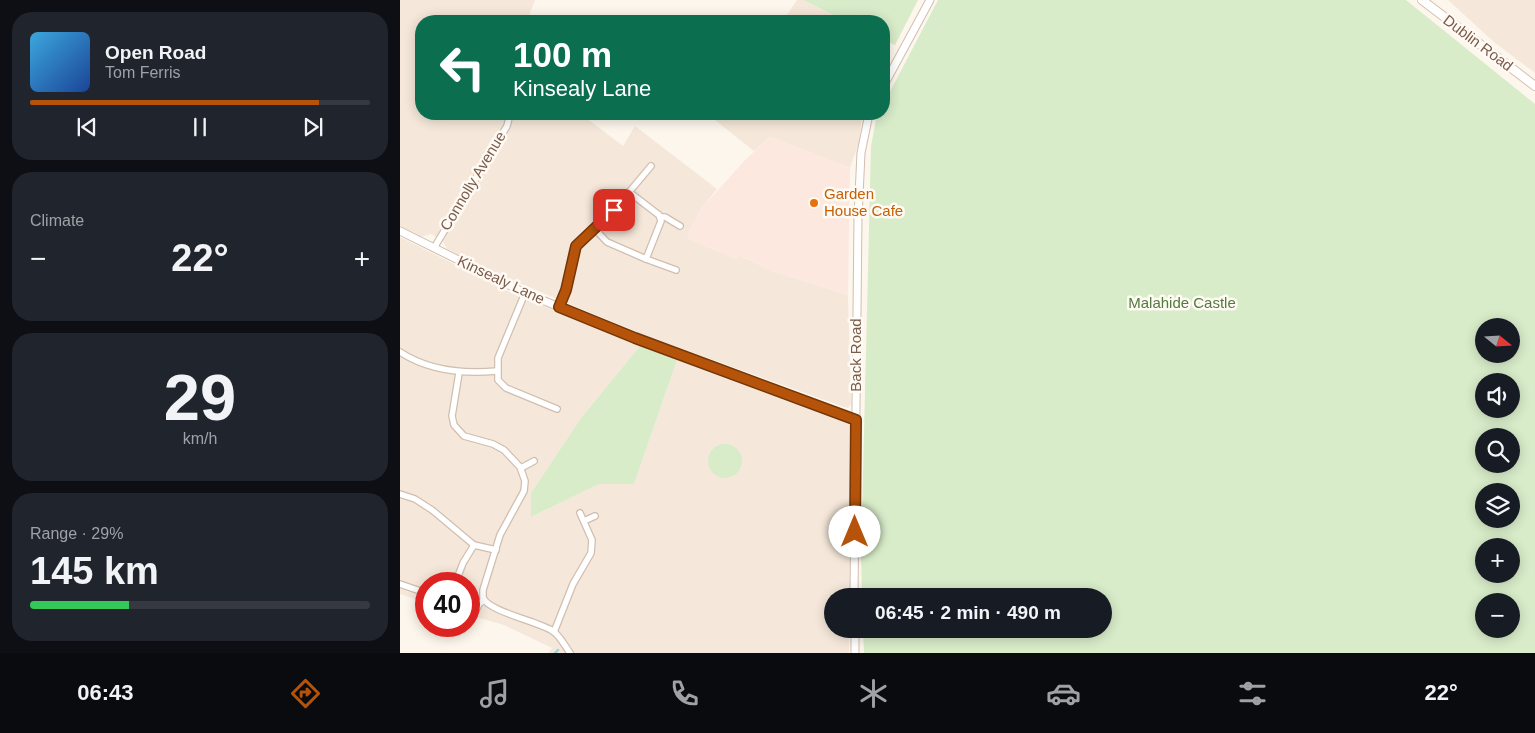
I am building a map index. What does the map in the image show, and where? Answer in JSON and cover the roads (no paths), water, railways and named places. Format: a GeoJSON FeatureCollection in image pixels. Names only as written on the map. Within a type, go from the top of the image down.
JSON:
{"type":"FeatureCollection","features":[{"type":"Feature","properties":{"kind":"main road","name":"Dublin Road"},"geometry":{"type":"LineString","coordinates":[[1422,0],[1535,86]]}},
{"type":"Feature","properties":{"kind":"street"},"geometry":{"type":"LineString","coordinates":[[890,74],[930,0]]}},
{"type":"Feature","properties":{"kind":"street","name":"Connolly Avenue"},"geometry":{"type":"LineString","coordinates":[[434,248],[507,126],[508,120]]}},
{"type":"Feature","properties":{"kind":"street","name":"Back Road"},"geometry":{"type":"LineString","coordinates":[[854,588],[858,218],[861,153],[868,120]]}},
{"type":"Feature","properties":{"kind":"street"},"geometry":{"type":"LineString","coordinates":[[651,166],[627,194],[660,218],[665,217],[680,226]]}},
{"type":"Feature","properties":{"kind":"street"},"geometry":{"type":"LineString","coordinates":[[559,307],[566,290],[576,246],[619,203]]}},
{"type":"Feature","properties":{"kind":"street"},"geometry":{"type":"LineString","coordinates":[[646,259],[661,221],[660,218]]}},
{"type":"Feature","properties":{"kind":"street"},"geometry":{"type":"LineString","coordinates":[[594,228],[608,242],[676,270]]}},
{"type":"Feature","properties":{"kind":"street","name":"Kinsealy Lane"},"geometry":{"type":"LineString","coordinates":[[400,232],[559,307],[635,338],[856,420]]}},
{"type":"Feature","properties":{"kind":"street"},"geometry":{"type":"LineString","coordinates":[[526,293],[498,358],[497,371],[500,384],[557,408]]}},
{"type":"Feature","properties":{"kind":"street"},"geometry":{"type":"LineString","coordinates":[[400,352],[426,364],[460,372],[497,371]]}},
{"type":"Feature","properties":{"kind":"street"},"geometry":{"type":"LineString","coordinates":[[460,372],[452,416],[458,431],[473,439],[493,444],[504,450],[521,468],[525,482],[524,490],[500,534],[483,590],[484,600],[491,607],[519,616],[554,632],[570,653]]}},
{"type":"Feature","properties":{"kind":"street"},"geometry":{"type":"LineString","coordinates":[[521,468],[534,461]]}},
{"type":"Feature","properties":{"kind":"street"},"geometry":{"type":"LineString","coordinates":[[400,494],[432,510],[474,545],[496,550]]}},
{"type":"Feature","properties":{"kind":"street"},"geometry":{"type":"LineString","coordinates":[[554,632],[573,584],[591,553],[592,540],[580,513]]}},
{"type":"Feature","properties":{"kind":"street"},"geometry":{"type":"LineString","coordinates":[[584,521],[595,516]]}},
{"type":"Feature","properties":{"kind":"street"},"geometry":{"type":"LineString","coordinates":[[460,572],[474,545]]}},
{"type":"Feature","properties":{"kind":"street"},"geometry":{"type":"LineString","coordinates":[[400,584],[415,590]]}},
{"type":"Feature","properties":{"kind":"street"},"geometry":{"type":"LineString","coordinates":[[480,603],[484,600]]}},
{"type":"Feature","properties":{"kind":"street"},"geometry":{"type":"LineString","coordinates":[[855,638],[855,653]]}},
{"type":"Feature","properties":{"kind":"waterway"},"geometry":{"type":"LineString","coordinates":[[555,653],[558,650]]}},
{"type":"Feature","properties":{"kind":"place","name":"Garden House Cafe"},"geometry":{"type":"Point","coordinates":[814,203]}},
{"type":"Feature","properties":{"kind":"park label","name":"Malahide Castle"},"geometry":{"type":"Point","coordinates":[1182,303]}}]}
